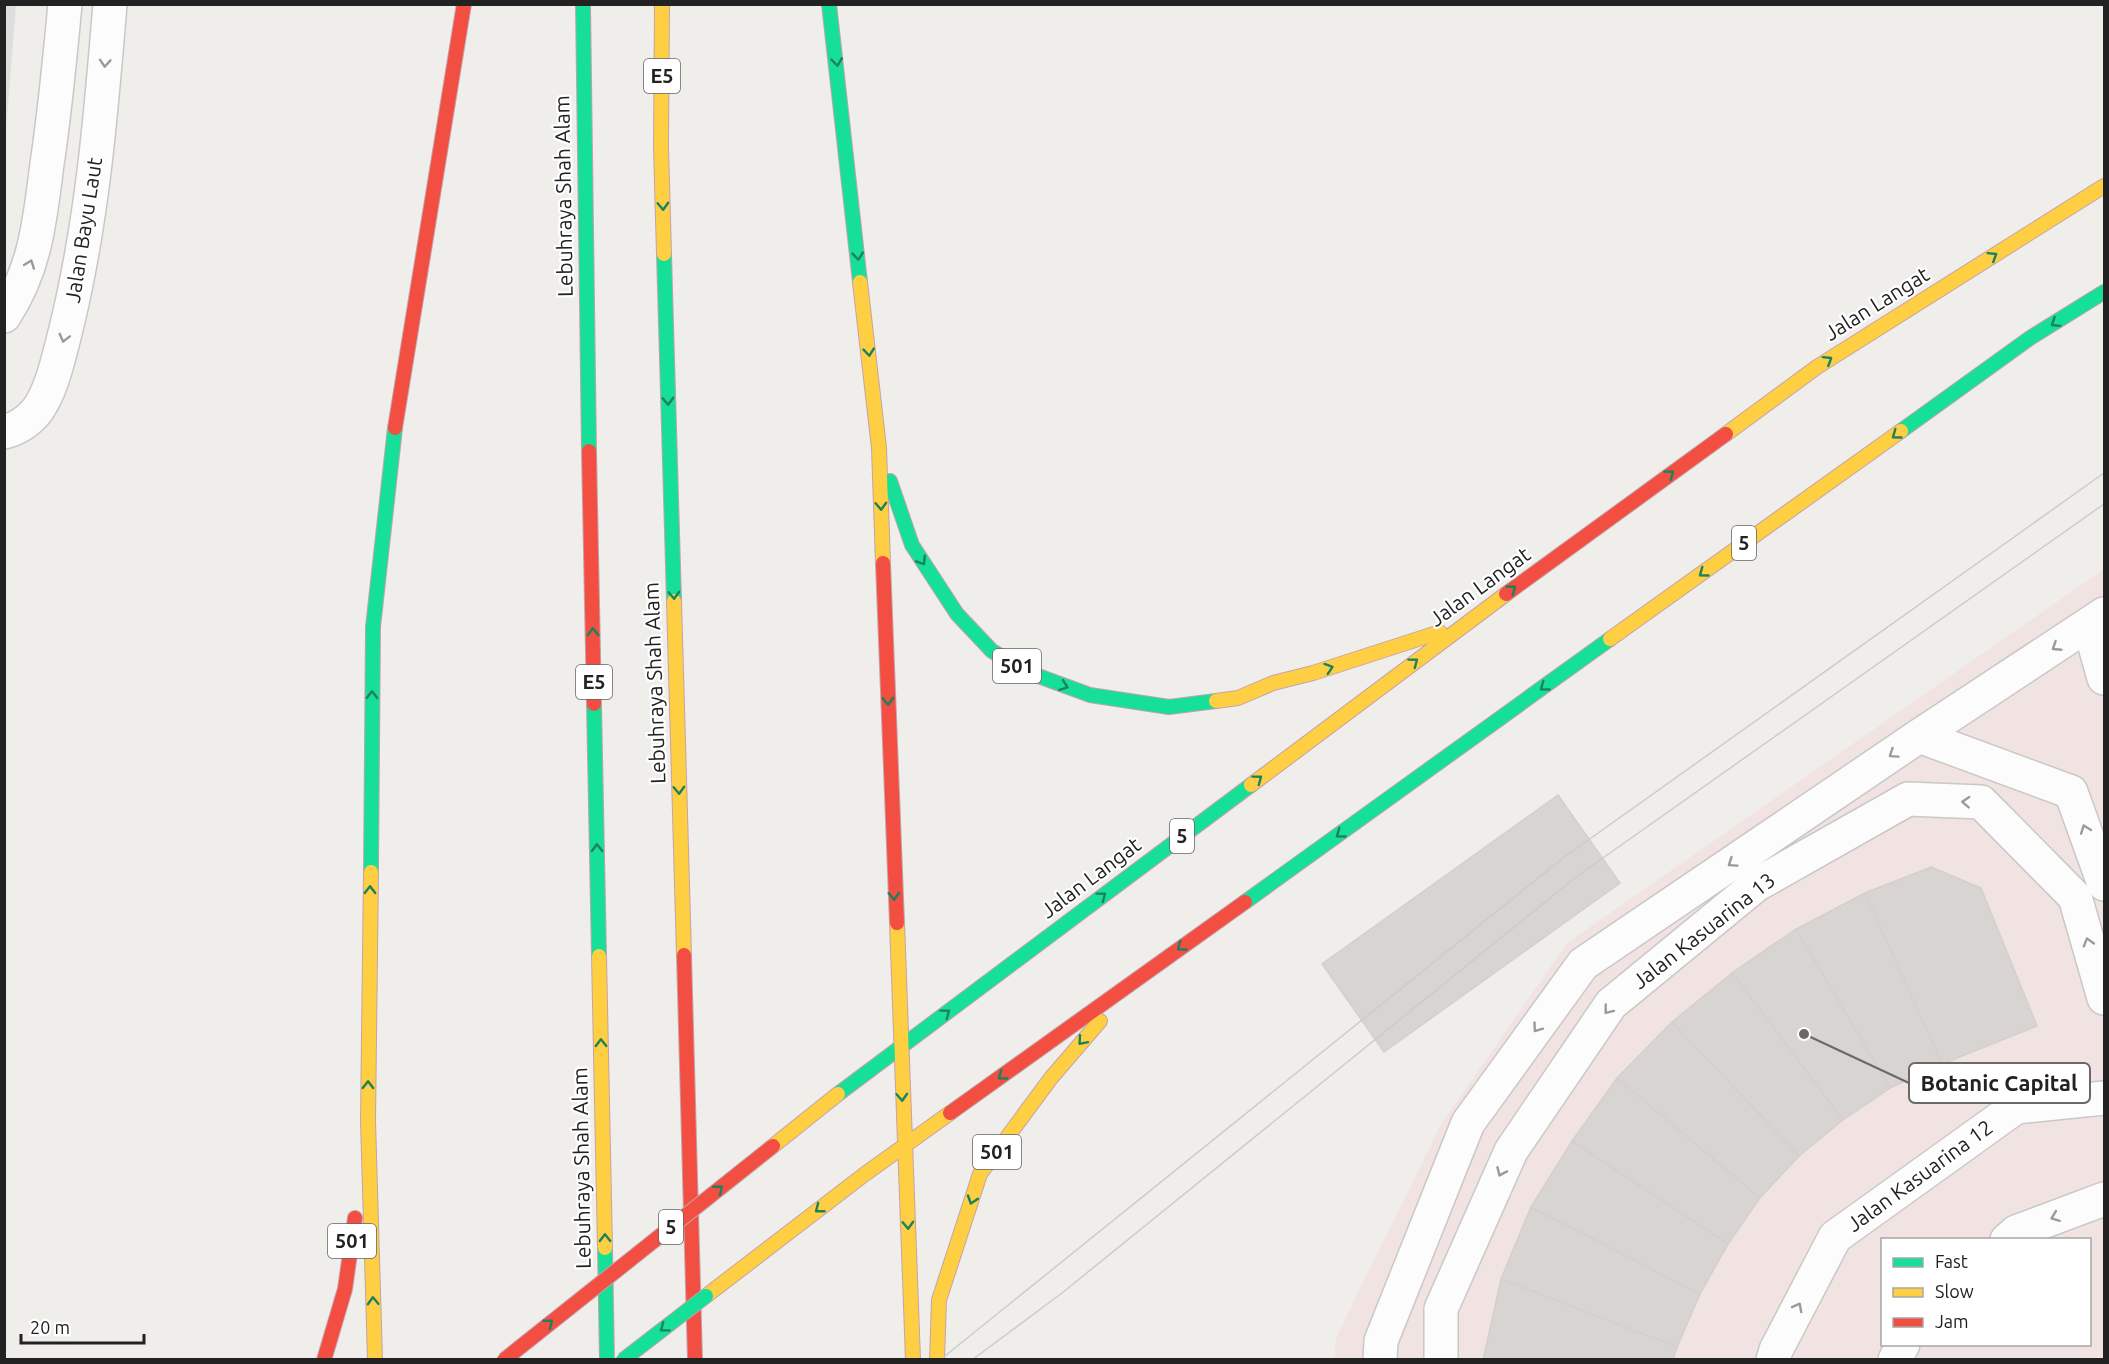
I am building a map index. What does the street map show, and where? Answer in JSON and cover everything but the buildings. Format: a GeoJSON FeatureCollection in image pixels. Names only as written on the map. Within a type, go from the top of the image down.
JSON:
{"type":"FeatureCollection","features":[{"type":"Feature","properties":{"kind":"highway"},"geometry":{"type":"LineString","coordinates":[[375,1359],[368,1121],[373,627],[398,399],[464,4]]}},
{"type":"Feature","properties":{"kind":"highway","name":"Lebuhraya Shah Alam"},"geometry":{"type":"LineString","coordinates":[[583,4],[583,160],[607,1359]]}},
{"type":"Feature","properties":{"kind":"highway","name":"Lebuhraya Shah Alam"},"geometry":{"type":"LineString","coordinates":[[662,4],[661,147],[695,1359]]}},
{"type":"Feature","properties":{"kind":"highway"},"geometry":{"type":"LineString","coordinates":[[829,4],[879,448],[899,1049],[913,1359]]}},
{"type":"Feature","properties":{"kind":"highway","name":"Jalan Langat"},"geometry":{"type":"LineString","coordinates":[[899,1049],[1465,624],[1817,367],[2104,186]]}},
{"type":"Feature","properties":{"kind":"highway","name":"5"},"geometry":{"type":"LineString","coordinates":[[623,1359],[865,1174],[2021,345],[2104,292]]}},
{"type":"Feature","properties":{"kind":"highway","name":"501"},"geometry":{"type":"LineString","coordinates":[[879,448],[912,545],[957,614],[992,651],[1030,673],[1090,695],[1169,707],[1238,698],[1273,683],[1313,673],[1465,624]]}},
{"type":"Feature","properties":{"kind":"highway","name":"501"},"geometry":{"type":"LineString","coordinates":[[937,1359],[939,1300],[980,1174],[1051,1078],[1134,981]]}},
{"type":"Feature","properties":{"kind":"highway","name":"5"},"geometry":{"type":"LineString","coordinates":[[504,1359],[838,1094],[899,1049]]}},
{"type":"Feature","properties":{"kind":"highway","name":"501"},"geometry":{"type":"LineString","coordinates":[[324,1359],[345,1289],[368,1121]]}},
{"type":"Feature","properties":{"kind":"street"},"geometry":{"type":"LineString","coordinates":[[4,316],[18,295],[36,246],[55,105],[65,4]]}},
{"type":"Feature","properties":{"kind":"street","name":"Jalan Bayu Laut"},"geometry":{"type":"LineString","coordinates":[[4,432],[14,429],[36,412],[56,370],[81,269],[101,115],[110,4]]}},
{"type":"Feature","properties":{"kind":"street"},"geometry":{"type":"LineString","coordinates":[[1383,1353],[1468,1123],[1583,964],[1919,736],[2097,620],[2104,678]]}},
{"type":"Feature","properties":{"kind":"street"},"geometry":{"type":"LineString","coordinates":[[1919,736],[2071,792],[2104,884]]}},
{"type":"Feature","properties":{"kind":"street","name":"Jalan Kasuarina 13"},"geometry":{"type":"LineString","coordinates":[[1441,1359],[1441,1310],[1511,1151],[1611,1004],[1756,885],[1908,799],[1981,802],[2075,897],[2104,998]]}},
{"type":"Feature","properties":{"kind":"street","name":"Jalan Kasuarina 12"},"geometry":{"type":"LineString","coordinates":[[1773,1359],[1835,1237],[2016,1107],[2104,1098]]}},
{"type":"Feature","properties":{"kind":"street"},"geometry":{"type":"LineString","coordinates":[[2008,1238],[2016,1232],[2104,1198]]}},
{"type":"Feature","properties":{"kind":"shaded area"},"geometry":{"type":"Polygon","coordinates":[[[4,5],[16,5],[5,141],[4,5]]]}},
{"type":"Feature","properties":{"kind":"shaded area"},"geometry":{"type":"Polygon","coordinates":[[[2104,569],[2104,1359],[1334,1360],[1336,1338],[1440,1126],[1567,943],[2104,569]]]}},
{"type":"Feature","properties":{"kind":"tram line"},"geometry":{"type":"LineString","coordinates":[[940,1360],[1563,858],[2104,473]]}},
{"type":"Feature","properties":{"kind":"tram line"},"geometry":{"type":"LineString","coordinates":[[972,1360],[1062,1293],[1576,877],[2104,504]]}},
{"type":"Feature","properties":{"kind":"traffic: fast"},"geometry":{"type":"LineString","coordinates":[[583,4],[589,451]]}},
{"type":"Feature","properties":{"kind":"traffic: fast"},"geometry":{"type":"LineString","coordinates":[[829,4],[860,282]]}},
{"type":"Feature","properties":{"kind":"traffic: fast"},"geometry":{"type":"LineString","coordinates":[[664,254],[674,601]]}},
{"type":"Feature","properties":{"kind":"traffic: fast"},"geometry":{"type":"LineString","coordinates":[[1901,431],[2030,338],[2104,292]]}},
{"type":"Feature","properties":{"kind":"traffic: fast"},"geometry":{"type":"LineString","coordinates":[[371,872],[373,627],[395,428]]}},
{"type":"Feature","properties":{"kind":"traffic: fast"},"geometry":{"type":"LineString","coordinates":[[890,481],[912,545],[957,614],[992,651],[1030,673],[1090,695],[1169,707],[1216,701]]}},
{"type":"Feature","properties":{"kind":"traffic: fast"},"geometry":{"type":"LineString","coordinates":[[1245,902],[1610,639]]}},
{"type":"Feature","properties":{"kind":"traffic: fast"},"geometry":{"type":"LineString","coordinates":[[594,704],[599,956]]}},
{"type":"Feature","properties":{"kind":"traffic: fast"},"geometry":{"type":"LineString","coordinates":[[838,1094],[1251,785]]}},
{"type":"Feature","properties":{"kind":"traffic: fast"},"geometry":{"type":"LineString","coordinates":[[605,1248],[607,1360]]}},
{"type":"Feature","properties":{"kind":"traffic: fast"},"geometry":{"type":"LineString","coordinates":[[623,1360],[706,1296]]}},
{"type":"Feature","properties":{"kind":"traffic: slow"},"geometry":{"type":"LineString","coordinates":[[662,4],[661,147],[664,254]]}},
{"type":"Feature","properties":{"kind":"traffic: slow"},"geometry":{"type":"LineString","coordinates":[[1726,434],[1817,367],[2104,186]]}},
{"type":"Feature","properties":{"kind":"traffic: slow"},"geometry":{"type":"LineString","coordinates":[[860,282],[879,448],[883,563]]}},
{"type":"Feature","properties":{"kind":"traffic: slow"},"geometry":{"type":"LineString","coordinates":[[1610,639],[1901,431]]}},
{"type":"Feature","properties":{"kind":"traffic: slow"},"geometry":{"type":"LineString","coordinates":[[1251,785],[1506,594]]}},
{"type":"Feature","properties":{"kind":"traffic: slow"},"geometry":{"type":"LineString","coordinates":[[674,601],[684,955]]}},
{"type":"Feature","properties":{"kind":"traffic: slow"},"geometry":{"type":"LineString","coordinates":[[1216,701],[1238,698],[1273,683],[1313,673],[1440,632]]}},
{"type":"Feature","properties":{"kind":"traffic: slow"},"geometry":{"type":"LineString","coordinates":[[371,872],[368,1121],[375,1360]]}},
{"type":"Feature","properties":{"kind":"traffic: slow"},"geometry":{"type":"LineString","coordinates":[[897,923],[913,1360]]}},
{"type":"Feature","properties":{"kind":"traffic: slow"},"geometry":{"type":"LineString","coordinates":[[599,956],[605,1248]]}},
{"type":"Feature","properties":{"kind":"traffic: slow"},"geometry":{"type":"LineString","coordinates":[[937,1360],[939,1300],[980,1174],[1051,1078],[1100,1021]]}},
{"type":"Feature","properties":{"kind":"traffic: slow"},"geometry":{"type":"LineString","coordinates":[[773,1146],[838,1094]]}},
{"type":"Feature","properties":{"kind":"traffic: slow"},"geometry":{"type":"LineString","coordinates":[[706,1296],[865,1174],[950,1113]]}},
{"type":"Feature","properties":{"kind":"traffic: jam"},"geometry":{"type":"LineString","coordinates":[[395,428],[464,4]]}},
{"type":"Feature","properties":{"kind":"traffic: jam"},"geometry":{"type":"LineString","coordinates":[[1506,594],[1726,434]]}},
{"type":"Feature","properties":{"kind":"traffic: jam"},"geometry":{"type":"LineString","coordinates":[[589,451],[594,704]]}},
{"type":"Feature","properties":{"kind":"traffic: jam"},"geometry":{"type":"LineString","coordinates":[[883,563],[897,923]]}},
{"type":"Feature","properties":{"kind":"traffic: jam"},"geometry":{"type":"LineString","coordinates":[[950,1113],[1245,902]]}},
{"type":"Feature","properties":{"kind":"traffic: jam"},"geometry":{"type":"LineString","coordinates":[[684,955],[695,1360]]}},
{"type":"Feature","properties":{"kind":"traffic: jam"},"geometry":{"type":"LineString","coordinates":[[504,1360],[773,1146]]}},
{"type":"Feature","properties":{"kind":"traffic: jam"},"geometry":{"type":"LineString","coordinates":[[324,1360],[345,1289],[355,1218]]}},
{"type":"Feature","properties":{"kind":"place","name":"Botanic Capital"},"geometry":{"type":"Point","coordinates":[1804,1034]}}]}
